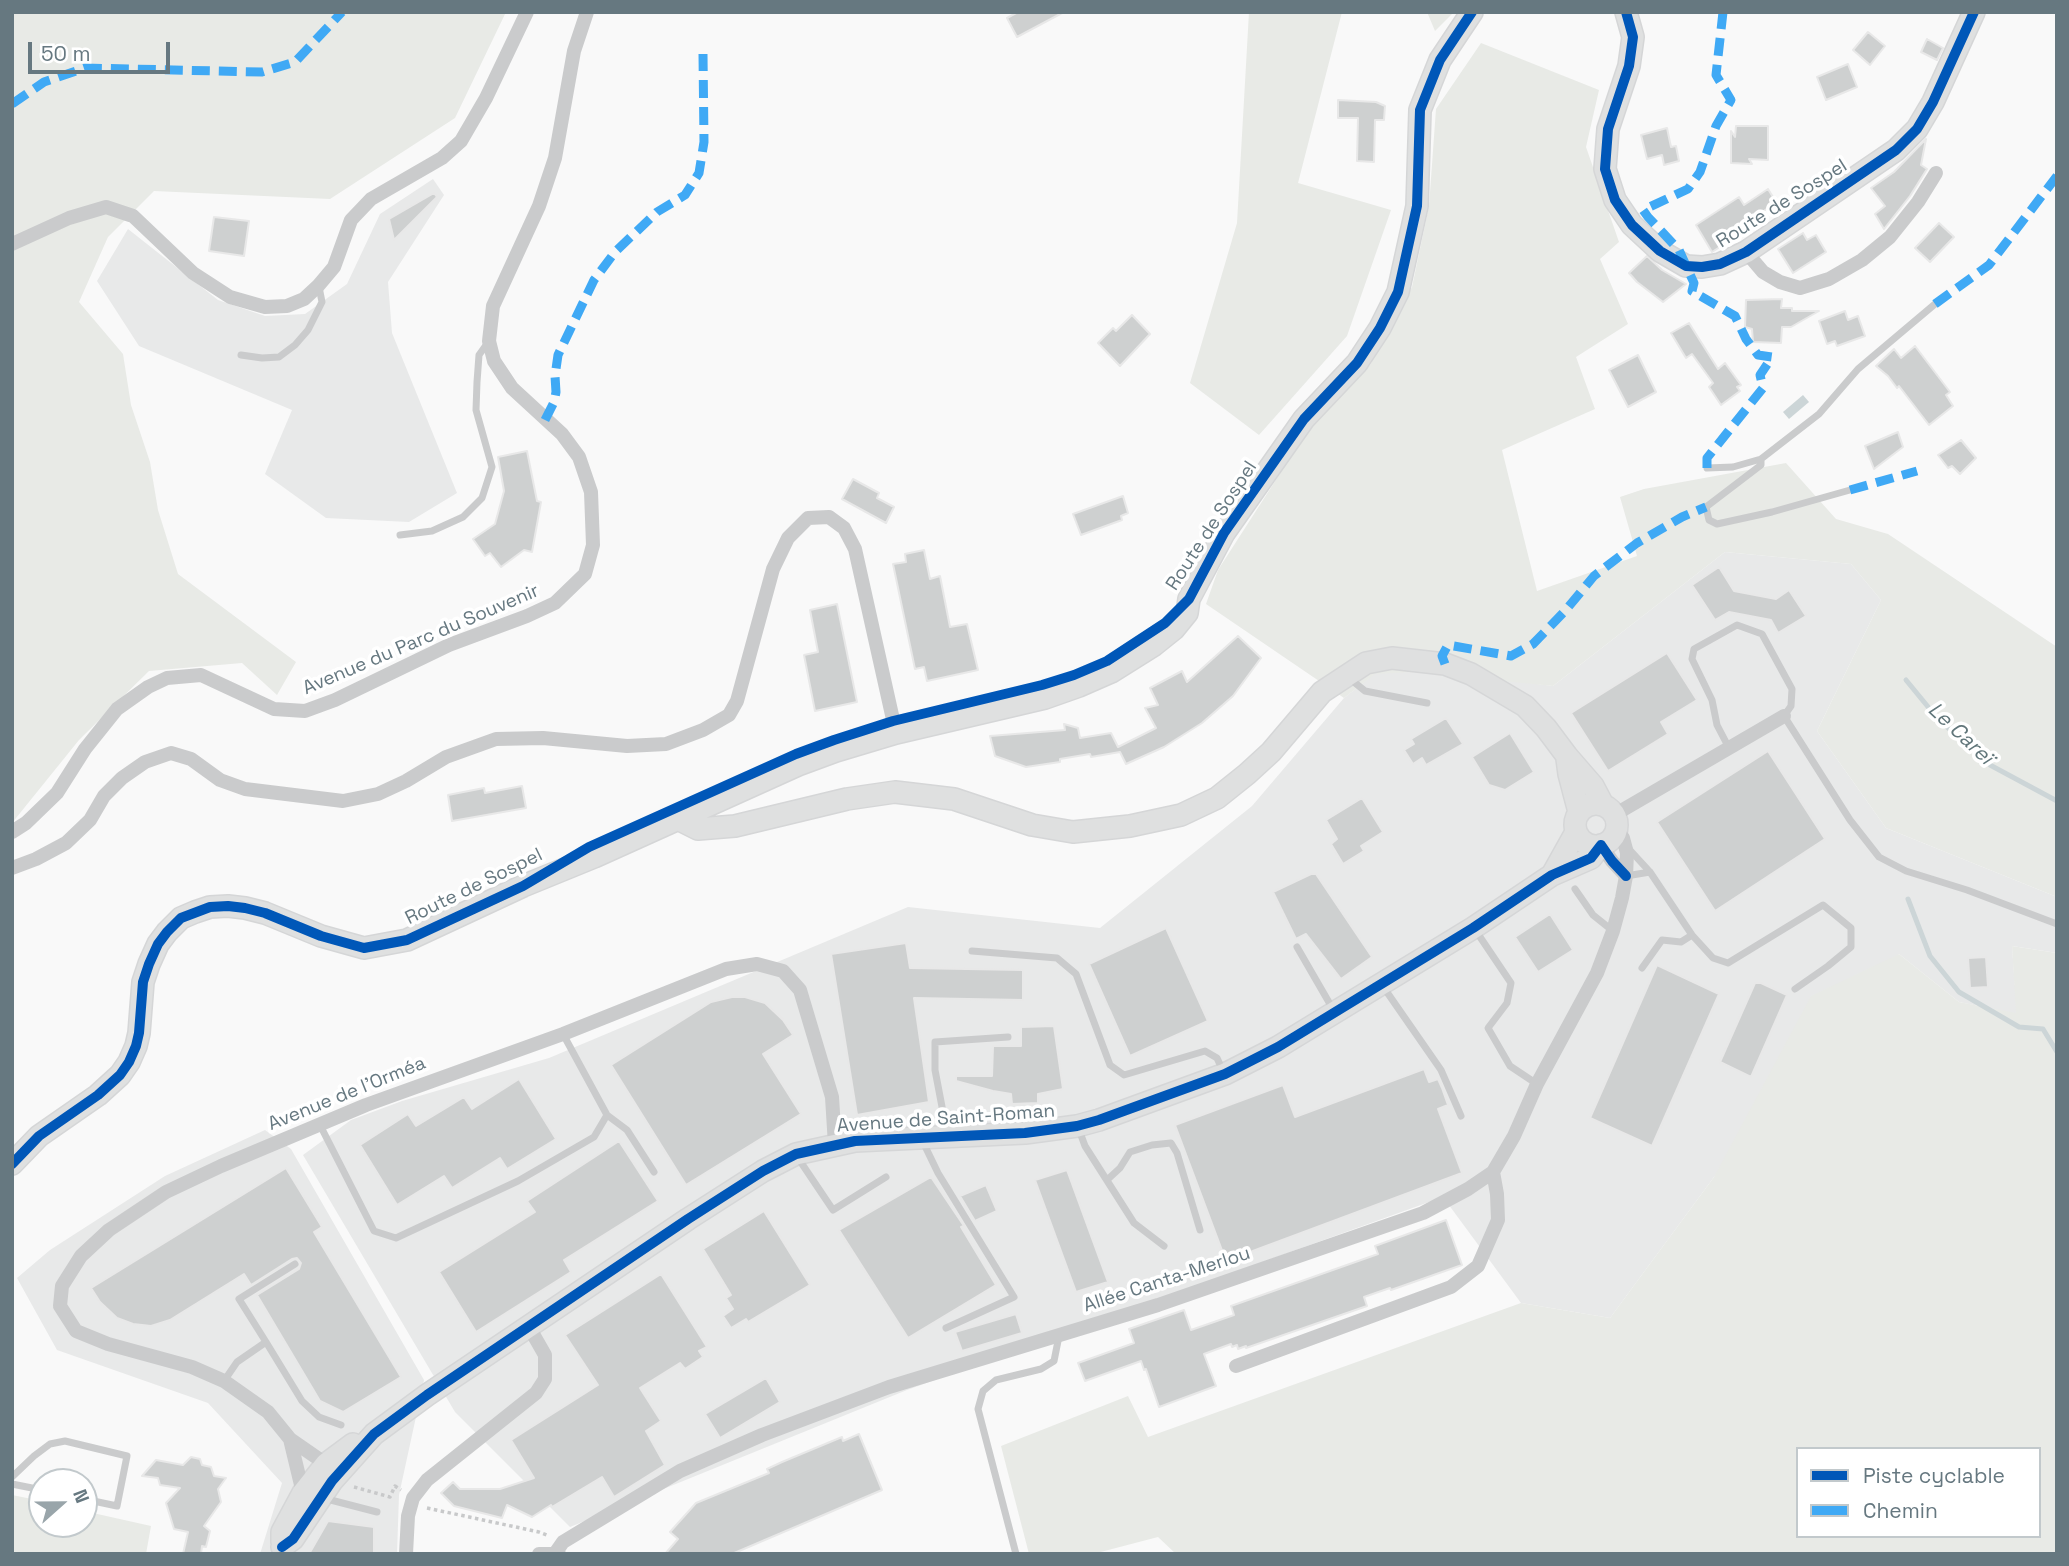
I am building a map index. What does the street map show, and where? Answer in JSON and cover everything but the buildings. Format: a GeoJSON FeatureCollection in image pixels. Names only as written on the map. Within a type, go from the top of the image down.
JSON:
{"type":"FeatureCollection","features":[{"type":"Feature","properties":{"kind":"street"},"geometry":{"type":"LineString","coordinates":[[12,244],[69,218],[106,207],[133,216],[193,273],[230,297],[265,307],[286,306],[304,299],[334,267],[351,220],[371,199],[442,158],[461,141],[486,98],[527,12]]}},
{"type":"Feature","properties":{"kind":"street","name":"Avenue du Parc du Souvenir"},"geometry":{"type":"LineString","coordinates":[[12,832],[26,823],[57,793],[85,750],[117,709],[148,687],[167,678],[201,676],[274,709],[305,711],[335,700],[449,645],[555,603],[584,575],[593,545],[591,492],[579,457],[562,434],[512,388],[494,361],[489,341],[493,306],[539,206],[555,158],[574,51],[587,12]]}},
{"type":"Feature","properties":{"kind":"street","name":"Route de Sospel"},"geometry":{"type":"LineString","coordinates":[[12,1164],[39,1136],[97,1095],[120,1075],[129,1062],[139,1033],[143,982],[149,964],[158,944],[181,918],[210,908],[228,906],[265,913],[321,936],[364,948],[408,940],[523,886],[594,857],[675,814],[798,765],[895,727],[1045,698],[1100,677],[1154,645],[1174,629],[1187,612],[1189,599],[1224,533],[1304,419],[1357,363],[1380,328],[1398,292],[1417,206],[1420,110],[1440,60],[1472,12]]}},
{"type":"Feature","properties":{"kind":"street","name":"Route de Sospel"},"geometry":{"type":"LineString","coordinates":[[1626,12],[1633,37],[1629,66],[1608,129],[1605,169],[1615,200],[1632,225],[1660,251],[1686,266],[1720,264],[1746,252],[1896,150],[1917,129],[1933,103],[1974,12]]}},
{"type":"Feature","properties":{"kind":"street"},"geometry":{"type":"LineString","coordinates":[[1746,252],[1763,271],[1780,282],[1800,288],[1829,279],[1862,260],[1890,237],[1918,202],[1936,173]]}},
{"type":"Feature","properties":{"kind":"street"},"geometry":{"type":"LineString","coordinates":[[12,868],[66,843],[90,820],[104,796],[122,778],[145,762],[171,753],[191,759],[220,780],[245,789],[343,801],[378,794],[446,757],[496,739],[543,737],[627,746],[667,744],[703,730],[729,715],[737,701],[774,569],[788,538],[807,519],[829,517],[844,528],[855,549],[895,727]]}},
{"type":"Feature","properties":{"kind":"street"},"geometry":{"type":"LineString","coordinates":[[675,814],[698,830],[735,826],[847,799],[895,792],[954,799],[1032,825],[1073,832],[1130,827],[1181,815],[1217,798],[1271,752],[1322,692],[1366,663],[1392,658],[1445,664],[1471,674],[1525,706],[1593,786],[1614,823],[1611,839],[1601,845],[1589,845],[1579,837],[1567,757]]}},
{"type":"Feature","properties":{"kind":"street"},"geometry":{"type":"LineString","coordinates":[[1614,823],[1729,748],[1784,716]]}},
{"type":"Feature","properties":{"kind":"street"},"geometry":{"type":"LineString","coordinates":[[1577,822],[1590,804],[1614,823]]}},
{"type":"Feature","properties":{"kind":"street","name":"Avenue de Saint-Roman"},"geometry":{"type":"LineString","coordinates":[[1552,875],[1577,822]]}},
{"type":"Feature","properties":{"kind":"street","name":"Allée Canta-Merlou"},"geometry":{"type":"LineString","coordinates":[[559,1549],[680,1471],[762,1435],[889,1387],[1158,1306],[1423,1213],[1493,1172],[1597,973],[1613,931],[1626,876],[1627,853],[1614,823]]}},
{"type":"Feature","properties":{"kind":"street"},"geometry":{"type":"LineString","coordinates":[[1601,845],[1626,876]]}},
{"type":"Feature","properties":{"kind":"street","name":"Avenue de Saint-Roman"},"geometry":{"type":"LineString","coordinates":[[320,1484],[350,1460],[374,1434],[427,1395],[699,1212],[763,1171],[796,1154],[856,1141],[1025,1133],[1077,1126],[1225,1074],[1335,1012],[1473,928],[1552,875],[1591,859],[1601,845]]}},
{"type":"Feature","properties":{"kind":"street","name":"Avenue de l'Orméa"},"geometry":{"type":"LineString","coordinates":[[320,1484],[290,1438],[268,1412],[224,1381],[192,1367],[108,1344],[76,1331],[60,1307],[62,1286],[81,1256],[109,1230],[166,1192],[221,1166],[366,1105],[563,1034],[726,969],[757,964],[783,971],[800,990],[832,1097],[835,1144]]}},
{"type":"Feature","properties":{"kind":"street"},"geometry":{"type":"LineString","coordinates":[[1236,1366],[1451,1287],[1478,1266],[1498,1220],[1493,1172]]}},
{"type":"Feature","properties":{"kind":"street"},"geometry":{"type":"LineString","coordinates":[[407,1554],[408,1516],[413,1498],[427,1480],[536,1393],[545,1379],[545,1355],[528,1327]]}},
{"type":"Feature","properties":{"kind":"street","name":"Avenue de Saint-Roman"},"geometry":{"type":"LineString","coordinates":[[280,1550],[282,1532],[348,1446],[374,1434]]}},
{"type":"Feature","properties":{"kind":"street","name":"Avenue de l'Orméa"},"geometry":{"type":"LineString","coordinates":[[290,1438],[320,1484]]}},
{"type":"Feature","properties":{"kind":"street"},"geometry":{"type":"LineString","coordinates":[[539,1554],[559,1549]]}},
{"type":"Feature","properties":{"kind":"lane"},"geometry":{"type":"LineString","coordinates":[[241,355],[262,358],[279,356],[295,345],[308,330],[322,302],[318,286]]}},
{"type":"Feature","properties":{"kind":"lane"},"geometry":{"type":"LineString","coordinates":[[1707,468],[1733,467],[1761,459],[1819,414],[1858,369],[1935,304]]}},
{"type":"Feature","properties":{"kind":"lane"},"geometry":{"type":"LineString","coordinates":[[400,535],[432,531],[464,517],[482,498],[492,467],[476,410],[477,382],[479,355],[489,341]]}},
{"type":"Feature","properties":{"kind":"lane"},"geometry":{"type":"LineString","coordinates":[[1761,459],[1761,466],[1706,507],[1709,520],[1717,524],[1850,490]]}},
{"type":"Feature","properties":{"kind":"lane"},"geometry":{"type":"LineString","coordinates":[[1729,748],[1717,725],[1712,700],[1692,659],[1694,649],[1737,625],[1762,634],[1793,690],[1791,706],[1784,716],[1850,820],[1879,857],[1906,871],[1967,890],[2057,924]]}},
{"type":"Feature","properties":{"kind":"lane"},"geometry":{"type":"LineString","coordinates":[[1346,675],[1365,691],[1427,704]]}},
{"type":"Feature","properties":{"kind":"lane"},"geometry":{"type":"LineString","coordinates":[[1614,823],[1692,935],[1713,958],[1728,962],[1823,905],[1852,928],[1851,947],[1795,989]]}},
{"type":"Feature","properties":{"kind":"lane"},"geometry":{"type":"LineString","coordinates":[[1626,876],[1650,872]]}},
{"type":"Feature","properties":{"kind":"lane"},"geometry":{"type":"LineString","coordinates":[[1575,889],[1593,915],[1613,931]]}},
{"type":"Feature","properties":{"kind":"lane"},"geometry":{"type":"LineString","coordinates":[[1473,928],[1511,983],[1507,1003],[1488,1027],[1510,1066],[1537,1084]]}},
{"type":"Feature","properties":{"kind":"lane"},"geometry":{"type":"LineString","coordinates":[[1642,968],[1662,940],[1681,942],[1692,935]]}},
{"type":"Feature","properties":{"kind":"lane"},"geometry":{"type":"LineString","coordinates":[[1297,947],[1335,1012]]}},
{"type":"Feature","properties":{"kind":"lane"},"geometry":{"type":"LineString","coordinates":[[972,951],[1057,958],[1076,974],[1110,1065],[1124,1075],[1205,1051],[1217,1058],[1225,1074]]}},
{"type":"Feature","properties":{"kind":"lane"},"geometry":{"type":"LineString","coordinates":[[1381,983],[1441,1070],[1461,1116]]}},
{"type":"Feature","properties":{"kind":"lane"},"geometry":{"type":"LineString","coordinates":[[563,1034],[607,1115],[628,1130],[654,1172]]}},
{"type":"Feature","properties":{"kind":"lane"},"geometry":{"type":"LineString","coordinates":[[948,1137],[935,1070],[935,1042],[1008,1037]]}},
{"type":"Feature","properties":{"kind":"lane"},"geometry":{"type":"LineString","coordinates":[[320,1125],[374,1231],[396,1238],[529,1175],[594,1137],[607,1115]]}},
{"type":"Feature","properties":{"kind":"lane"},"geometry":{"type":"LineString","coordinates":[[1077,1126],[1085,1146],[1134,1223],[1164,1246]]}},
{"type":"Feature","properties":{"kind":"lane"},"geometry":{"type":"LineString","coordinates":[[921,1139],[938,1173],[1014,1297],[946,1328]]}},
{"type":"Feature","properties":{"kind":"lane"},"geometry":{"type":"LineString","coordinates":[[1107,1180],[1120,1168],[1130,1152],[1152,1145],[1171,1143],[1177,1153],[1200,1230]]}},
{"type":"Feature","properties":{"kind":"lane"},"geometry":{"type":"LineString","coordinates":[[796,1154],[833,1210],[886,1177]]}},
{"type":"Feature","properties":{"kind":"lane"},"geometry":{"type":"LineString","coordinates":[[295,1265],[239,1299],[302,1401],[319,1417],[341,1425]]}},
{"type":"Feature","properties":{"kind":"lane"},"geometry":{"type":"LineString","coordinates":[[1016,1554],[978,1409],[983,1391],[996,1380],[1041,1369],[1054,1362],[1059,1336]]}},
{"type":"Feature","properties":{"kind":"lane"},"geometry":{"type":"LineString","coordinates":[[224,1381],[237,1362],[266,1342]]}},
{"type":"Feature","properties":{"kind":"lane"},"geometry":{"type":"LineString","coordinates":[[12,1477],[50,1444],[65,1441],[127,1456],[117,1506],[98,1502]]}},
{"type":"Feature","properties":{"kind":"lane"},"geometry":{"type":"LineString","coordinates":[[320,1484],[377,1512]]}},
{"type":"Feature","properties":{"kind":"path"},"geometry":{"type":"LineString","coordinates":[[320,1484],[390,1497],[396,1486],[423,1507],[539,1532],[559,1549]]}},
{"type":"Feature","properties":{"kind":"shaded area"},"geometry":{"type":"Polygon","coordinates":[[[12,12],[506,12],[455,118],[330,199],[154,191],[108,237],[79,302],[123,354],[131,405],[150,462],[158,510],[178,574],[296,662],[277,695],[242,663],[149,671],[79,740],[12,823],[12,12]]]}},
{"type":"Feature","properties":{"kind":"shaded area"},"geometry":{"type":"Polygon","coordinates":[[[1249,12],[1342,12],[1298,183],[1391,210],[1347,336],[1259,435],[1190,383],[1237,223],[1249,12]]]}},
{"type":"Feature","properties":{"kind":"shaded area"},"geometry":{"type":"Polygon","coordinates":[[[1427,12],[1454,12],[1435,31],[1427,12]]]}},
{"type":"Feature","properties":{"kind":"shaded area"},"geometry":{"type":"Polygon","coordinates":[[[1481,43],[1599,90],[1586,147],[1619,242],[1600,259],[1628,324],[1576,357],[1595,409],[1502,450],[1537,591],[1637,556],[1620,497],[1644,489],[1786,463],[1836,519],[1888,534],[2057,647],[2057,897],[1886,828],[1817,731],[1881,600],[1851,564],[1725,552],[1553,686],[1413,672],[1375,674],[1344,698],[1206,604],[1218,570],[1308,430],[1370,365],[1412,287],[1429,206],[1436,109],[1481,43]]]}},
{"type":"Feature","properties":{"kind":"shaded area"},"geometry":{"type":"Polygon","coordinates":[[[433,179],[444,195],[388,282],[392,333],[457,493],[409,522],[326,518],[265,474],[292,410],[139,346],[97,281],[128,229],[218,300],[265,316],[305,314],[347,284],[380,214],[433,179]]]}},
{"type":"Feature","properties":{"kind":"shaded area"},"geometry":{"type":"Polygon","coordinates":[[[1803,395],[1809,402],[1789,419],[1783,412],[1803,395]]]}},
{"type":"Feature","properties":{"kind":"shaded area"},"geometry":{"type":"Polygon","coordinates":[[[1725,552],[1851,564],[1881,600],[1817,731],[1886,828],[2057,897],[2057,953],[2012,946],[2017,1014],[1959,1002],[1899,954],[1714,1177],[1610,1318],[1521,1303],[1443,1197],[907,1390],[570,1527],[455,1412],[303,1155],[351,1120],[402,1101],[549,1058],[908,907],[1100,928],[1252,806],[1344,698],[1374,674],[1345,659],[1553,686],[1725,552]]]}},
{"type":"Feature","properties":{"kind":"shaded area"},"geometry":{"type":"Polygon","coordinates":[[[2012,946],[2057,953],[2057,1554],[1176,1554],[1158,1537],[1093,1554],[1029,1554],[1001,1446],[1128,1396],[1148,1437],[1521,1303],[1610,1318],[1714,1177],[1811,996],[1899,954],[1959,1002],[2016,1013],[2012,946]]]}},
{"type":"Feature","properties":{"kind":"shaded area"},"geometry":{"type":"Polygon","coordinates":[[[265,1130],[291,1149],[424,1380],[399,1495],[397,1554],[260,1554],[282,1483],[208,1403],[57,1350],[17,1278],[50,1250],[165,1176],[265,1130]]]}},
{"type":"Feature","properties":{"kind":"shaded area"},"geometry":{"type":"Polygon","coordinates":[[[12,1495],[28,1498],[28,1538],[98,1538],[98,1514],[151,1526],[146,1554],[12,1554],[12,1495]]]}},
{"type":"Feature","properties":{"kind":"waterway","name":"Le Careï"},"geometry":{"type":"LineString","coordinates":[[1906,680],[1938,719],[1990,765],[2057,801]]}},
{"type":"Feature","properties":{"kind":"waterway"},"geometry":{"type":"LineString","coordinates":[[1908,899],[1930,956],[1959,992],[2019,1027],[2043,1029],[2057,1052]]}},
{"type":"Feature","properties":{"kind":"marked path"},"geometry":{"type":"LineString","coordinates":[[12,104],[44,82],[85,68],[262,72],[295,62],[342,12]]}},
{"type":"Feature","properties":{"kind":"marked path"},"geometry":{"type":"LineString","coordinates":[[1707,468],[1707,458],[1763,388],[1760,375],[1772,357],[1758,355],[1746,339],[1735,316],[1692,291],[1694,283],[1679,250],[1643,210],[1688,189],[1700,172],[1716,126],[1731,100],[1716,75],[1723,12]]}},
{"type":"Feature","properties":{"kind":"marked path"},"geometry":{"type":"LineString","coordinates":[[545,420],[554,402],[558,355],[594,280],[615,252],[657,212],[685,195],[699,173],[704,142],[703,54]]}},
{"type":"Feature","properties":{"kind":"marked path"},"geometry":{"type":"LineString","coordinates":[[1935,304],[1989,265],[2057,176]]}},
{"type":"Feature","properties":{"kind":"marked path"},"geometry":{"type":"LineString","coordinates":[[1850,490],[1917,471]]}},
{"type":"Feature","properties":{"kind":"marked path"},"geometry":{"type":"LineString","coordinates":[[1445,664],[1442,656],[1448,645],[1511,656],[1533,644],[1594,576],[1637,543],[1682,517],[1706,507]]}},
{"type":"Feature","properties":{"kind":"cycle path"},"geometry":{"type":"LineString","coordinates":[[12,1164],[39,1136],[98,1095],[120,1075],[129,1062],[139,1033],[143,982],[149,964],[158,944],[181,918],[210,907],[228,906],[265,913],[321,936],[364,948],[407,940],[523,886],[589,847],[796,754],[893,721],[1074,675],[1107,661],[1165,623],[1189,599],[1224,533],[1304,419],[1357,363],[1380,328],[1398,292],[1417,206],[1420,110],[1440,60],[1472,12]]}},
{"type":"Feature","properties":{"kind":"cycle path"},"geometry":{"type":"LineString","coordinates":[[1626,12],[1633,37],[1629,66],[1608,129],[1605,169],[1615,200],[1632,225],[1660,251],[1686,266],[1702,267],[1720,264],[1746,252],[1896,150],[1917,129],[1933,102],[1974,12]]}},
{"type":"Feature","properties":{"kind":"cycle path"},"geometry":{"type":"LineString","coordinates":[[282,1547],[293,1539],[332,1481],[374,1434],[427,1395],[688,1219],[763,1171],[796,1154],[855,1141],[1025,1133],[1077,1126],[1099,1120],[1225,1074],[1278,1047],[1473,928],[1552,875],[1591,858],[1601,845],[1626,876]]}}]}
